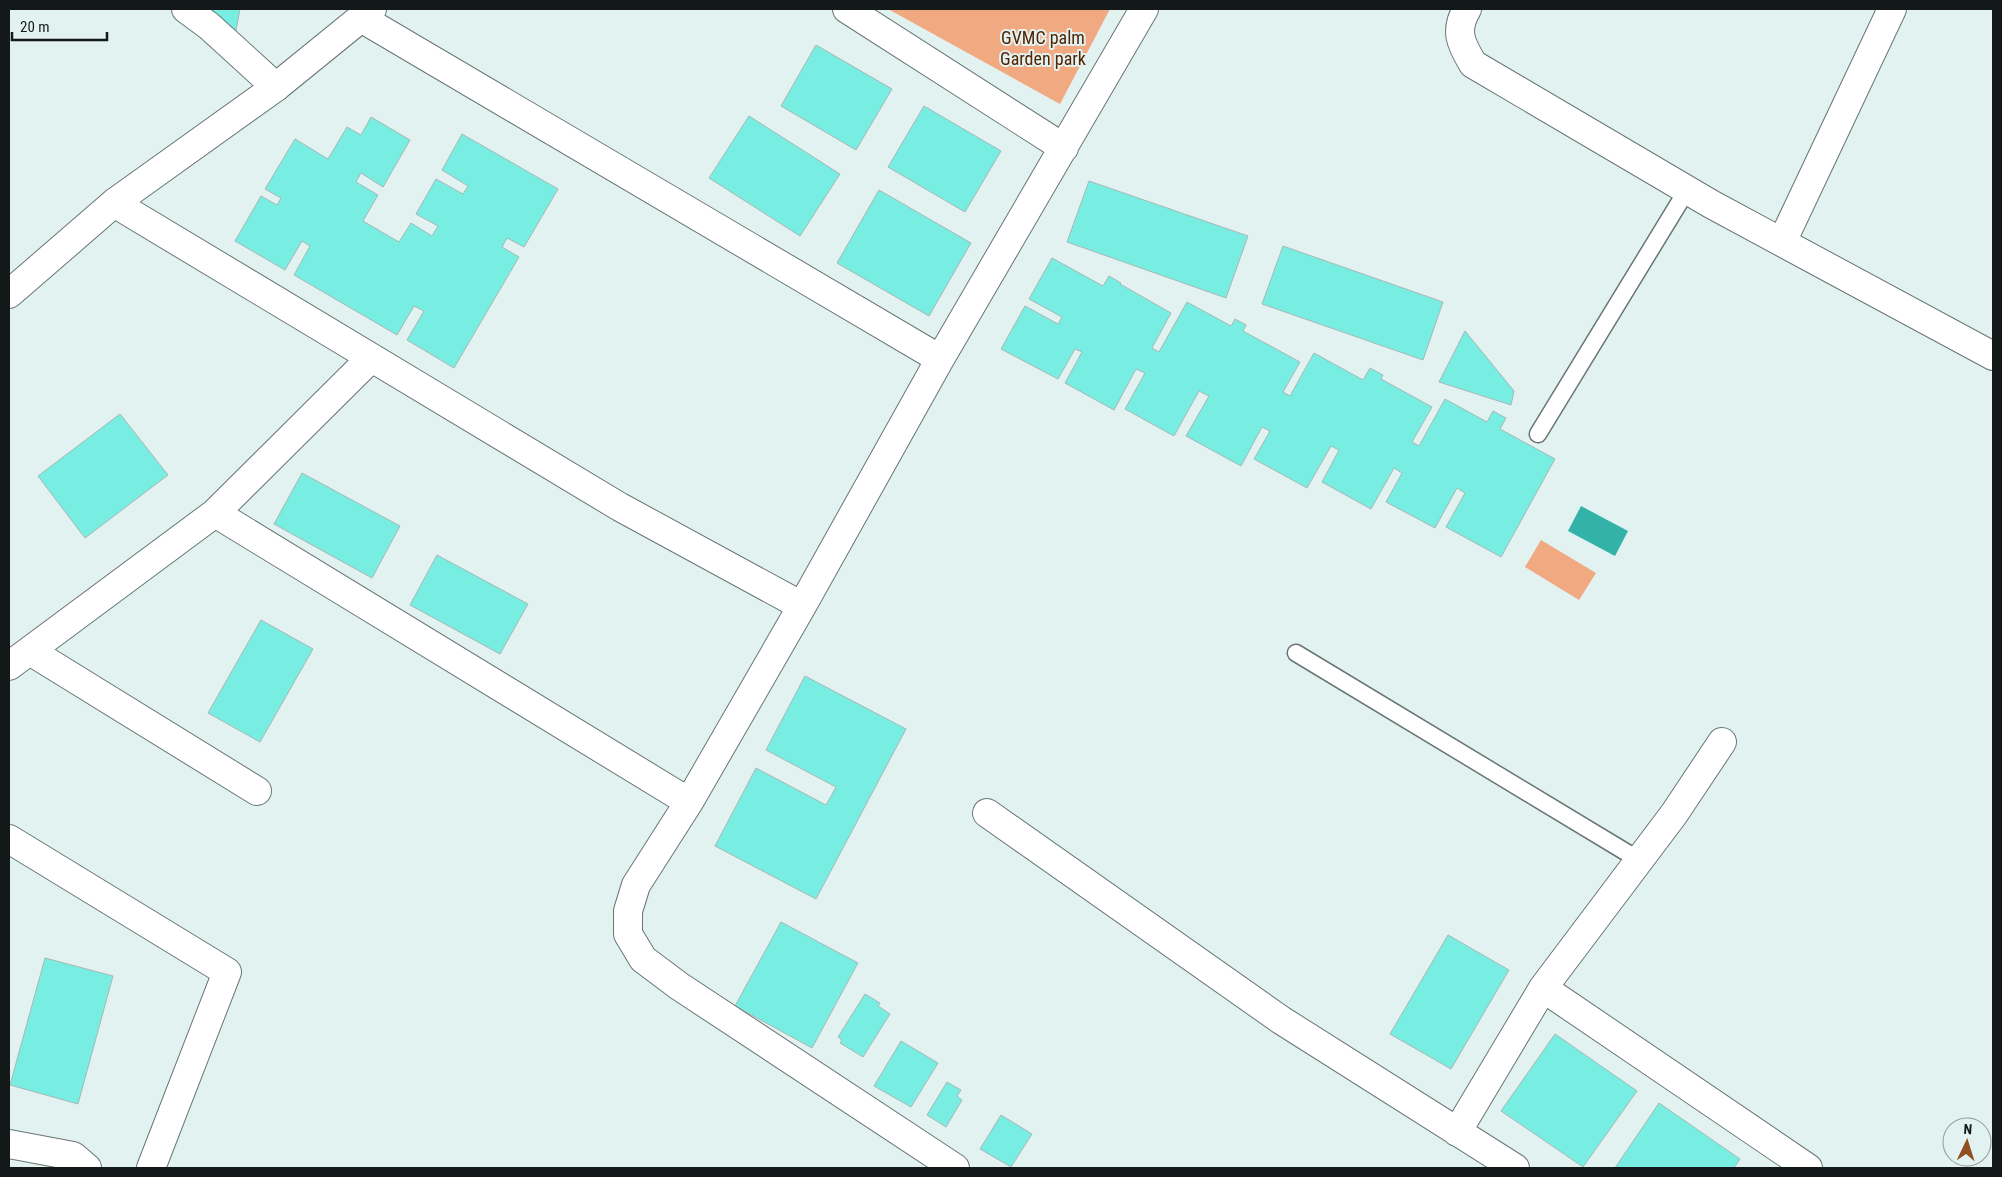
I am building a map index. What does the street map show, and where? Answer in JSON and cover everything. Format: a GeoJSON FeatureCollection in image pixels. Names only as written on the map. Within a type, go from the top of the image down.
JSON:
{"type":"FeatureCollection","features":[{"type":"Feature","properties":{"kind":"street"},"geometry":{"type":"LineString","coordinates":[[186,9],[209,26],[276,87]]}},
{"type":"Feature","properties":{"kind":"street"},"geometry":{"type":"LineString","coordinates":[[847,9],[1064,148]]}},
{"type":"Feature","properties":{"kind":"street"},"geometry":{"type":"LineString","coordinates":[[956,1168],[679,986],[643,959],[628,934],[628,911],[636,885],[689,802],[802,606],[940,359],[1144,9]]}},
{"type":"Feature","properties":{"kind":"street"},"geometry":{"type":"LineString","coordinates":[[1467,9],[1462,18],[1460,43],[1473,64],[1687,190],[1993,356]]}},
{"type":"Feature","properties":{"kind":"street"},"geometry":{"type":"LineString","coordinates":[[1782,242],[1892,9]]}},
{"type":"Feature","properties":{"kind":"street"},"geometry":{"type":"LineString","coordinates":[[9,294],[114,203],[276,87],[367,14],[940,359]]}},
{"type":"Feature","properties":{"kind":"street"},"geometry":{"type":"LineString","coordinates":[[114,203],[620,506],[802,606]]}},
{"type":"Feature","properties":{"kind":"street"},"geometry":{"type":"LineString","coordinates":[[257,791],[19,658],[216,514],[371,358]]}},
{"type":"Feature","properties":{"kind":"street"},"geometry":{"type":"LineString","coordinates":[[216,514],[689,802]]}},
{"type":"Feature","properties":{"kind":"street"},"geometry":{"type":"LineString","coordinates":[[1458,1132],[1543,988],[1674,814],[1722,742]]}},
{"type":"Feature","properties":{"kind":"street"},"geometry":{"type":"LineString","coordinates":[[986,813],[1281,1020],[1515,1168]]}},
{"type":"Feature","properties":{"kind":"street"},"geometry":{"type":"LineString","coordinates":[[9,839],[227,972],[151,1168]]}},
{"type":"Feature","properties":{"kind":"street"},"geometry":{"type":"LineString","coordinates":[[1543,988],[1808,1168]]}},
{"type":"Feature","properties":{"kind":"street"},"geometry":{"type":"LineString","coordinates":[[9,1144],[73,1156],[87,1168]]}},
{"type":"Feature","properties":{"kind":"lane"},"geometry":{"type":"LineString","coordinates":[[1538,434],[1687,190]]}},
{"type":"Feature","properties":{"kind":"lane"},"geometry":{"type":"LineString","coordinates":[[1296,653],[1639,860]]}},
{"type":"Feature","properties":{"kind":"green space","name":"GVMC palm Garden park"},"geometry":{"type":"Polygon","coordinates":[[[888,9],[1110,9],[1060,104],[888,9]]]}},
{"type":"Feature","properties":{"kind":"green space"},"geometry":{"type":"Polygon","coordinates":[[[1541,540],[1596,573],[1579,600],[1525,567],[1541,540]]]}},
{"type":"Feature","properties":{"kind":"water"},"geometry":{"type":"Polygon","coordinates":[[[1581,506],[1628,531],[1615,556],[1568,531],[1581,506]]]}},
{"type":"Feature","properties":{"kind":"building"},"geometry":{"type":"Polygon","coordinates":[[[201,9],[240,9],[235,36],[201,9]]]}},
{"type":"Feature","properties":{"kind":"building"},"geometry":{"type":"Polygon","coordinates":[[[816,45],[892,89],[856,150],[781,106],[816,45]]]}},
{"type":"Feature","properties":{"kind":"building"},"geometry":{"type":"Polygon","coordinates":[[[924,106],[1001,151],[965,212],[888,167],[924,106]]]}},
{"type":"Feature","properties":{"kind":"building"},"geometry":{"type":"Polygon","coordinates":[[[749,116],[840,174],[800,236],[709,178],[749,116]]]}},
{"type":"Feature","properties":{"kind":"building"},"geometry":{"type":"Polygon","coordinates":[[[371,117],[410,140],[383,187],[361,173],[356,182],[378,195],[363,221],[399,242],[411,223],[432,236],[438,226],[416,214],[436,179],[463,194],[468,186],[442,170],[462,134],[558,189],[524,247],[507,238],[502,247],[519,257],[454,368],[407,340],[424,311],[414,306],[397,335],[294,275],[310,246],[302,241],[285,270],[235,241],[261,196],[277,205],[281,198],[265,189],[295,139],[328,159],[347,127],[361,135],[371,117]]]}},
{"type":"Feature","properties":{"kind":"building"},"geometry":{"type":"Polygon","coordinates":[[[1089,181],[1248,236],[1226,298],[1067,242],[1089,181]]]}},
{"type":"Feature","properties":{"kind":"building"},"geometry":{"type":"Polygon","coordinates":[[[879,190],[971,243],[929,316],[837,263],[879,190]]]}},
{"type":"Feature","properties":{"kind":"building"},"geometry":{"type":"Polygon","coordinates":[[[1283,246],[1443,302],[1423,360],[1262,304],[1283,246]]]}},
{"type":"Feature","properties":{"kind":"building"},"geometry":{"type":"Polygon","coordinates":[[[1052,258],[1103,286],[1109,276],[1171,313],[1152,348],[1159,352],[1187,302],[1231,326],[1235,319],[1246,325],[1243,331],[1300,362],[1283,392],[1290,396],[1314,353],[1363,380],[1370,368],[1383,375],[1381,379],[1432,407],[1412,442],[1419,446],[1445,399],[1487,422],[1493,411],[1506,418],[1500,429],[1555,459],[1501,557],[1446,527],[1465,493],[1457,488],[1435,528],[1386,502],[1402,473],[1394,468],[1371,509],[1322,482],[1339,450],[1331,446],[1307,488],[1254,459],[1270,431],[1262,427],[1241,466],[1186,436],[1209,396],[1199,391],[1174,436],[1125,409],[1145,373],[1136,369],[1114,410],[1065,383],[1082,352],[1075,349],[1058,379],[1001,349],[1025,306],[1058,324],[1062,317],[1029,299],[1052,258]]]}},
{"type":"Feature","properties":{"kind":"building"},"geometry":{"type":"Polygon","coordinates":[[[1465,331],[1514,391],[1511,405],[1439,382],[1465,331]]]}},
{"type":"Feature","properties":{"kind":"building"},"geometry":{"type":"Polygon","coordinates":[[[120,414],[168,475],[85,538],[38,476],[120,414]]]}},
{"type":"Feature","properties":{"kind":"building"},"geometry":{"type":"Polygon","coordinates":[[[302,473],[400,526],[372,578],[274,524],[302,473]]]}},
{"type":"Feature","properties":{"kind":"building"},"geometry":{"type":"Polygon","coordinates":[[[437,555],[528,604],[500,654],[410,605],[437,555]]]}},
{"type":"Feature","properties":{"kind":"building"},"geometry":{"type":"Polygon","coordinates":[[[261,620],[313,649],[260,742],[208,713],[261,620]]]}},
{"type":"Feature","properties":{"kind":"building"},"geometry":{"type":"Polygon","coordinates":[[[805,676],[906,729],[816,899],[715,846],[756,768],[826,805],[836,787],[766,750],[805,676]]]}},
{"type":"Feature","properties":{"kind":"building"},"geometry":{"type":"Polygon","coordinates":[[[781,922],[858,963],[812,1048],[735,1006],[781,922]]]}},
{"type":"Feature","properties":{"kind":"building"},"geometry":{"type":"Polygon","coordinates":[[[1448,935],[1509,970],[1451,1069],[1390,1034],[1448,935]]]}},
{"type":"Feature","properties":{"kind":"building"},"geometry":{"type":"Polygon","coordinates":[[[45,958],[113,976],[78,1104],[10,1085],[45,958]]]}},
{"type":"Feature","properties":{"kind":"building"},"geometry":{"type":"Polygon","coordinates":[[[865,994],[880,1003],[878,1006],[890,1014],[863,1057],[840,1043],[842,1040],[838,1037],[865,994]]]}},
{"type":"Feature","properties":{"kind":"building"},"geometry":{"type":"Polygon","coordinates":[[[1555,1034],[1637,1091],[1583,1167],[1501,1111],[1555,1034]]]}},
{"type":"Feature","properties":{"kind":"building"},"geometry":{"type":"Polygon","coordinates":[[[901,1041],[938,1063],[911,1107],[874,1086],[901,1041]]]}},
{"type":"Feature","properties":{"kind":"building"},"geometry":{"type":"Polygon","coordinates":[[[947,1082],[961,1090],[957,1096],[962,1100],[946,1127],[927,1115],[947,1082]]]}},
{"type":"Feature","properties":{"kind":"building"},"geometry":{"type":"Polygon","coordinates":[[[1659,1103],[1740,1159],[1734,1168],[1615,1168],[1659,1103]]]}},
{"type":"Feature","properties":{"kind":"building"},"geometry":{"type":"Polygon","coordinates":[[[1001,1115],[1032,1134],[1011,1167],[980,1149],[1001,1115]]]}}]}
